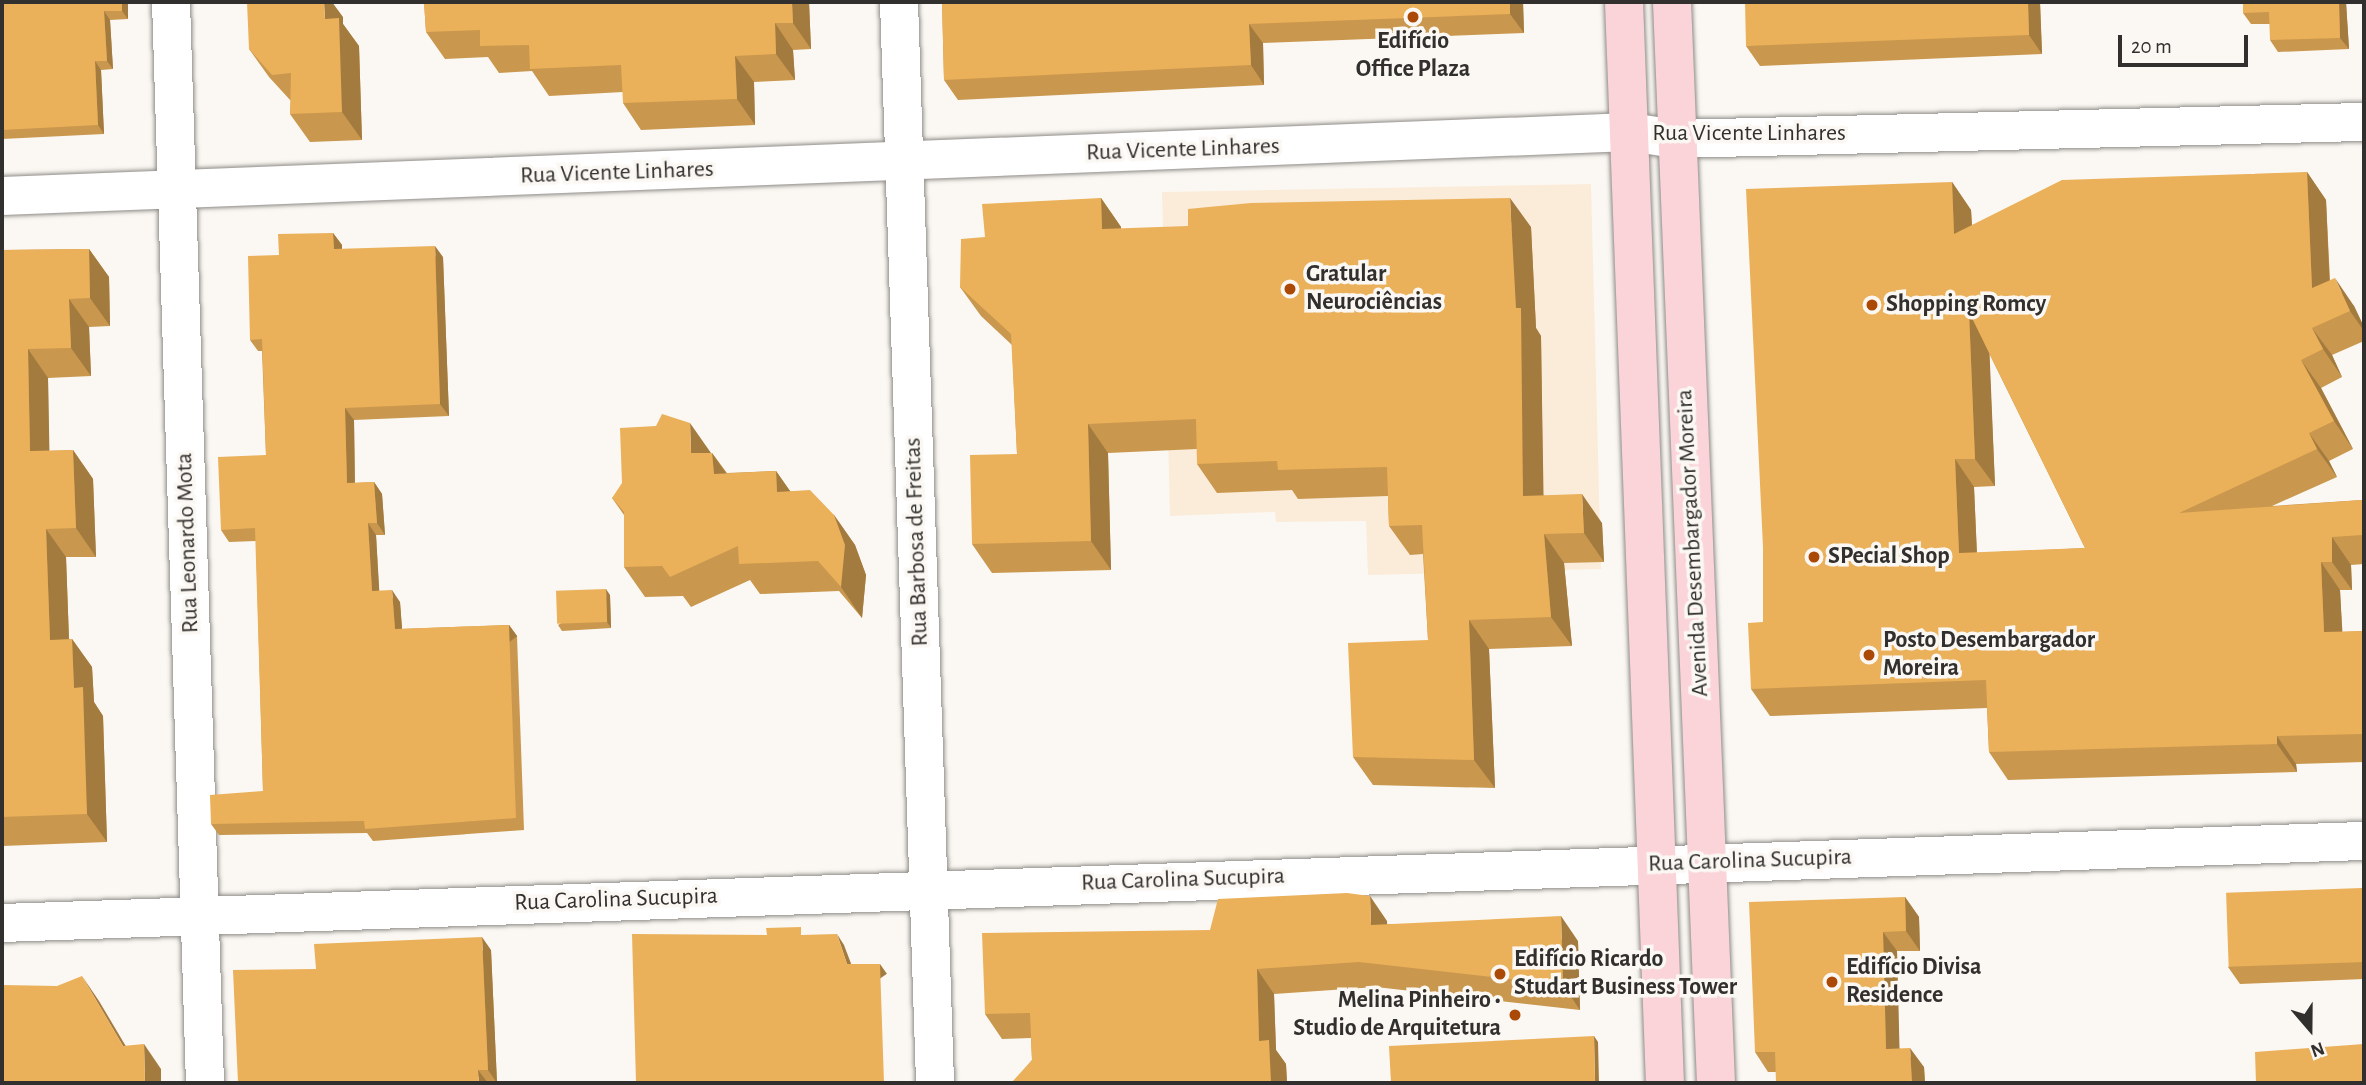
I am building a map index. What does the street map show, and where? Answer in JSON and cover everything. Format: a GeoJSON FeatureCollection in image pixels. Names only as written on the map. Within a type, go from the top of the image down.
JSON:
{"type":"FeatureCollection","features":[{"type":"Feature","properties":{"kind":"main road","name":"Avenida Desembargador Moreira"},"geometry":{"type":"LineString","coordinates":[[1624,2],[1665,1083]]}},
{"type":"Feature","properties":{"kind":"main road","name":"Avenida Desembargador Moreira"},"geometry":{"type":"LineString","coordinates":[[1672,2],[1716,1083]]}},
{"type":"Feature","properties":{"kind":"street","name":"Rua Leonardo Mota"},"geometry":{"type":"LineString","coordinates":[[172,2],[205,1083]]}},
{"type":"Feature","properties":{"kind":"street","name":"Rua Barbosa de Freitas"},"geometry":{"type":"LineString","coordinates":[[900,2],[934,1083]]}},
{"type":"Feature","properties":{"kind":"street","name":"Rua Vicente Linhares"},"geometry":{"type":"LineString","coordinates":[[2,196],[1630,132],[1676,139],[2364,122]]}},
{"type":"Feature","properties":{"kind":"street","name":"Rua Carolina Sucupira"},"geometry":{"type":"LineString","coordinates":[[2,923],[928,888],[2364,841]]}},
{"type":"Feature","properties":{"kind":"shaded area"},"geometry":{"type":"Polygon","coordinates":[[[1591,184],[1601,569],[1368,575],[1366,521],[1276,522],[1275,512],[1170,516],[1162,192],[1591,184]]]}},
{"type":"Feature","properties":{"kind":"building"},"geometry":{"type":"Polygon","coordinates":[[[2,2],[122,2],[122,11],[104,11],[107,61],[95,61],[98,125],[2,130],[2,2]]]}},
{"type":"Feature","properties":{"kind":"building"},"geometry":{"type":"Polygon","coordinates":[[[247,2],[324,2],[325,19],[339,18],[342,112],[290,114],[291,73],[272,75],[249,49],[247,2]]]}},
{"type":"Feature","properties":{"kind":"building"},"geometry":{"type":"Polygon","coordinates":[[[424,2],[792,2],[793,23],[775,23],[776,54],[735,56],[737,99],[623,103],[621,65],[530,69],[529,45],[480,46],[480,30],[426,32],[424,2]]]}},
{"type":"Feature","properties":{"kind":"building"},"geometry":{"type":"Polygon","coordinates":[[[942,2],[1510,2],[1510,14],[1249,24],[1251,65],[944,80],[942,2]]]}},
{"type":"Feature","properties":{"kind":"building"},"geometry":{"type":"Polygon","coordinates":[[[1745,2],[2028,2],[2029,35],[1746,46],[1745,2]]]}},
{"type":"Feature","properties":{"kind":"building"},"geometry":{"type":"Polygon","coordinates":[[[2243,2],[2339,2],[2340,38],[2270,40],[2269,12],[2243,13],[2243,2]]]}},
{"type":"Feature","properties":{"kind":"building"},"geometry":{"type":"Polygon","coordinates":[[[2307,172],[2312,288],[2335,278],[2350,311],[2312,328],[2323,349],[2301,360],[2334,421],[2309,433],[2317,449],[2179,513],[2362,500],[2363,535],[2332,537],[2332,562],[2321,562],[2324,632],[2364,631],[2364,734],[2277,736],[2277,744],[1989,752],[1986,680],[1751,689],[1748,623],[1763,622],[1763,547],[1746,189],[1952,182],[1954,234],[2062,180],[2307,172]],[[1969,312],[1975,459],[1955,459],[1959,553],[2085,548],[1969,312]]]}},
{"type":"Feature","properties":{"kind":"building"},"geometry":{"type":"Polygon","coordinates":[[[1101,198],[1102,229],[1188,226],[1188,209],[1251,203],[1510,198],[1516,308],[1521,308],[1523,496],[1582,494],[1584,533],[1544,534],[1551,617],[1469,620],[1474,760],[1353,757],[1348,643],[1428,640],[1422,525],[1389,526],[1387,467],[1278,470],[1277,461],[1197,464],[1196,419],[1088,424],[1091,541],[972,544],[970,455],[1017,454],[1011,334],[960,287],[961,239],[985,237],[982,204],[1101,198]]]}},
{"type":"Feature","properties":{"kind":"building"},"geometry":{"type":"Polygon","coordinates":[[[333,233],[334,249],[435,246],[440,404],[345,408],[347,483],[374,482],[377,523],[368,523],[372,591],[392,590],[395,629],[509,625],[516,818],[365,829],[364,821],[211,824],[210,795],[263,791],[255,528],[221,530],[218,457],[266,455],[262,339],[250,340],[248,256],[279,255],[278,234],[333,233]]]}},
{"type":"Feature","properties":{"kind":"building"},"geometry":{"type":"Polygon","coordinates":[[[89,249],[90,298],[69,299],[71,348],[28,349],[30,451],[73,450],[76,528],[46,529],[50,640],[72,639],[74,688],[83,687],[87,814],[2,817],[2,250],[89,249]]]}},
{"type":"Feature","properties":{"kind":"building"},"geometry":{"type":"Polygon","coordinates":[[[662,414],[690,423],[691,453],[712,453],[714,474],[776,471],[777,492],[810,490],[834,515],[845,545],[841,587],[818,561],[739,564],[738,546],[670,577],[662,566],[624,567],[624,512],[612,498],[622,483],[620,428],[656,426],[662,414]]]}},
{"type":"Feature","properties":{"kind":"building"},"geometry":{"type":"Polygon","coordinates":[[[606,589],[607,622],[557,624],[556,591],[606,589]]]}},
{"type":"Feature","properties":{"kind":"building"},"geometry":{"type":"Polygon","coordinates":[[[2362,888],[2364,962],[2229,967],[2226,893],[2362,888]]]}},
{"type":"Feature","properties":{"kind":"building"},"geometry":{"type":"Polygon","coordinates":[[[1347,893],[1370,896],[1371,925],[1561,916],[1563,985],[1359,962],[1257,969],[1259,1041],[1269,1040],[1271,1082],[1012,1082],[1032,1060],[1030,1013],[985,1014],[982,933],[1210,930],[1218,899],[1347,893]]]}},
{"type":"Feature","properties":{"kind":"building","name":"Edifício Divisa Residence"},"geometry":{"type":"Polygon","coordinates":[[[1905,897],[1906,931],[1883,932],[1886,1049],[1910,1048],[1912,1083],[1776,1083],[1775,1052],[1755,1052],[1749,902],[1905,897]]]}},
{"type":"Feature","properties":{"kind":"building"},"geometry":{"type":"Polygon","coordinates":[[[801,927],[801,935],[837,934],[847,964],[880,964],[884,1083],[636,1083],[632,934],[767,935],[766,928],[801,927]]]}},
{"type":"Feature","properties":{"kind":"building"},"geometry":{"type":"Polygon","coordinates":[[[482,937],[488,1070],[478,1070],[479,1083],[238,1083],[233,970],[316,969],[314,944],[482,937]]]}},
{"type":"Feature","properties":{"kind":"building"},"geometry":{"type":"Polygon","coordinates":[[[82,976],[123,1046],[144,1044],[145,1083],[2,1083],[2,985],[57,986],[82,976]]]}},
{"type":"Feature","properties":{"kind":"building"},"geometry":{"type":"Polygon","coordinates":[[[1594,1036],[1595,1083],[1391,1083],[1389,1046],[1594,1036]]]}},
{"type":"Feature","properties":{"kind":"building"},"geometry":{"type":"Polygon","coordinates":[[[2364,1044],[2364,1083],[2256,1083],[2255,1052],[2364,1044]]]}},
{"type":"Feature","properties":{"kind":"place","name":"Edifício Office Plaza"},"geometry":{"type":"Point","coordinates":[1413,17]}},
{"type":"Feature","properties":{"kind":"place","name":"Gratular Neurociências"},"geometry":{"type":"Point","coordinates":[1290,289]}},
{"type":"Feature","properties":{"kind":"place","name":"Shopping Romcy"},"geometry":{"type":"Point","coordinates":[1872,305]}},
{"type":"Feature","properties":{"kind":"place","name":"SPecial Shop"},"geometry":{"type":"Point","coordinates":[1814,557]}},
{"type":"Feature","properties":{"kind":"place","name":"Posto Desembargador Moreira"},"geometry":{"type":"Point","coordinates":[1869,655]}},
{"type":"Feature","properties":{"kind":"place","name":"Edifício Ricardo Studart Business Tower"},"geometry":{"type":"Point","coordinates":[1500,974]}},
{"type":"Feature","properties":{"kind":"place","name":"Edifício Divisa Residence"},"geometry":{"type":"Point","coordinates":[1832,982]}},
{"type":"Feature","properties":{"kind":"place","name":"Melina Pinheiro • Studio de Arquitetura"},"geometry":{"type":"Point","coordinates":[1515,1015]}}]}
